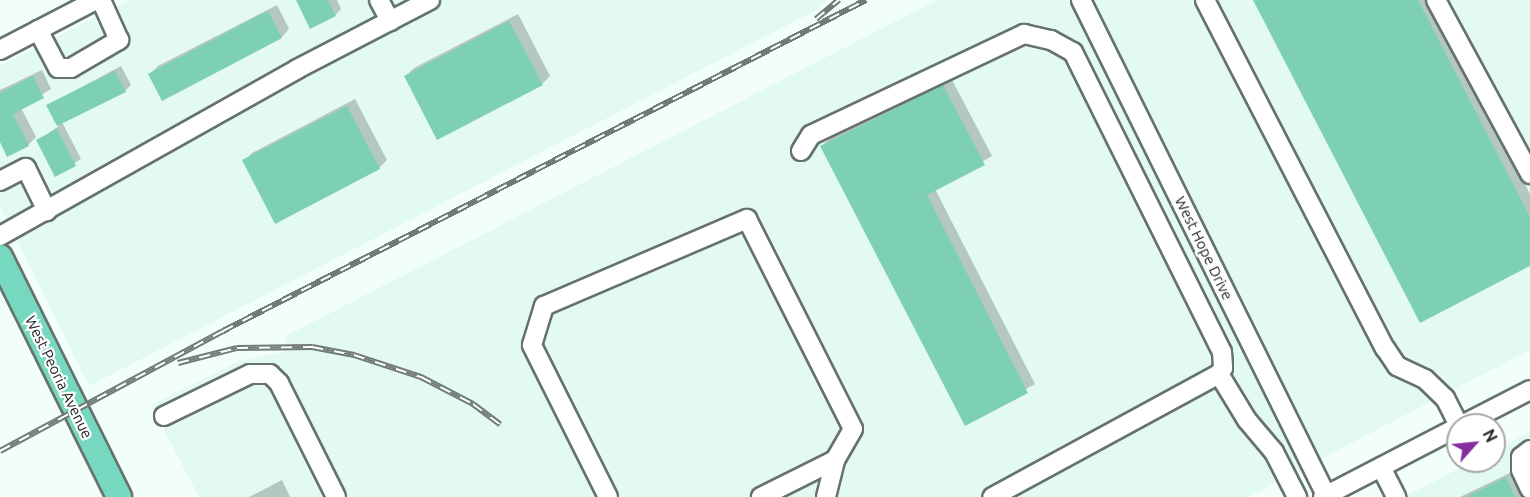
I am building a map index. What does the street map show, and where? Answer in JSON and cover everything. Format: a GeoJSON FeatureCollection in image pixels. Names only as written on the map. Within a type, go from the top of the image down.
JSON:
{"type":"FeatureCollection","features":[{"type":"Feature","properties":{"kind":"main road","name":"West Peoria Avenue"},"geometry":{"type":"LineString","coordinates":[[0,257],[119,497]]}},
{"type":"Feature","properties":{"kind":"street"},"geometry":{"type":"LineString","coordinates":[[0,50],[96,0]]}},
{"type":"Feature","properties":{"kind":"street"},"geometry":{"type":"LineString","coordinates":[[38,30],[58,68],[71,68],[119,40],[101,0]]}},
{"type":"Feature","properties":{"kind":"street"},"geometry":{"type":"LineString","coordinates":[[379,0],[390,21]]}},
{"type":"Feature","properties":{"kind":"street"},"geometry":{"type":"LineString","coordinates":[[0,236],[430,0]]}},
{"type":"Feature","properties":{"kind":"street","name":"West Hope Drive"},"geometry":{"type":"LineString","coordinates":[[1081,0],[1325,496]]}},
{"type":"Feature","properties":{"kind":"street"},"geometry":{"type":"LineString","coordinates":[[1205,0],[1384,348],[1397,366],[1425,379],[1445,398],[1453,413]]}},
{"type":"Feature","properties":{"kind":"street"},"geometry":{"type":"LineString","coordinates":[[1436,0],[1530,174]]}},
{"type":"Feature","properties":{"kind":"street"},"geometry":{"type":"LineString","coordinates":[[801,151],[811,135],[1024,34],[1063,46],[1073,52],[1222,352],[1220,374],[1247,420],[1274,452],[1297,497]]}},
{"type":"Feature","properties":{"kind":"street"},"geometry":{"type":"LineString","coordinates":[[0,182],[26,168],[46,211]]}},
{"type":"Feature","properties":{"kind":"street"},"geometry":{"type":"LineString","coordinates":[[608,497],[532,345],[544,306],[747,219],[853,429],[835,460],[826,497]]}},
{"type":"Feature","properties":{"kind":"street"},"geometry":{"type":"LineString","coordinates":[[164,416],[250,374],[270,374],[279,383],[336,497]]}},
{"type":"Feature","properties":{"kind":"street"},"geometry":{"type":"LineString","coordinates":[[992,497],[1220,374]]}},
{"type":"Feature","properties":{"kind":"street"},"geometry":{"type":"LineString","coordinates":[[1485,413],[1530,390]]}},
{"type":"Feature","properties":{"kind":"street"},"geometry":{"type":"LineString","coordinates":[[1325,496],[1446,433]]}},
{"type":"Feature","properties":{"kind":"street"},"geometry":{"type":"LineString","coordinates":[[1530,450],[1521,457],[1521,470],[1530,489]]}},
{"type":"Feature","properties":{"kind":"street"},"geometry":{"type":"LineString","coordinates":[[761,497],[835,460]]}},
{"type":"Feature","properties":{"kind":"street"},"geometry":{"type":"LineString","coordinates":[[1381,467],[1396,497]]}},
{"type":"Feature","properties":{"kind":"shaded area"},"geometry":{"type":"Polygon","coordinates":[[[129,0],[827,0],[820,8],[89,386],[0,206],[0,66],[129,0]]]}},
{"type":"Feature","properties":{"kind":"shaded area"},"geometry":{"type":"Polygon","coordinates":[[[937,0],[1530,0],[1530,350],[1248,497],[199,497],[151,405],[241,360],[285,352],[286,336],[937,0]]]}},
{"type":"Feature","properties":{"kind":"shaded area"},"geometry":{"type":"Polygon","coordinates":[[[1530,432],[1530,497],[1404,497],[1451,473],[1506,473],[1506,445],[1530,432]]]}},
{"type":"Feature","properties":{"kind":"building"},"geometry":{"type":"Polygon","coordinates":[[[296,0],[328,0],[336,16],[310,29],[296,0]]]}},
{"type":"Feature","properties":{"kind":"building"},"geometry":{"type":"Polygon","coordinates":[[[1253,0],[1418,0],[1530,217],[1530,266],[1420,323],[1253,0]]]}},
{"type":"Feature","properties":{"kind":"building"},"geometry":{"type":"Polygon","coordinates":[[[268,11],[282,38],[162,101],[148,74],[268,11]]]}},
{"type":"Feature","properties":{"kind":"building"},"geometry":{"type":"Polygon","coordinates":[[[509,21],[543,85],[437,140],[404,76],[509,21]]]}},
{"type":"Feature","properties":{"kind":"building"},"geometry":{"type":"Polygon","coordinates":[[[115,71],[126,92],[57,126],[46,105],[115,71]]]}},
{"type":"Feature","properties":{"kind":"building"},"geometry":{"type":"Polygon","coordinates":[[[33,76],[44,98],[13,114],[29,146],[7,157],[0,142],[0,93],[33,76]]]}},
{"type":"Feature","properties":{"kind":"building"},"geometry":{"type":"Polygon","coordinates":[[[943,85],[985,165],[927,195],[1028,393],[965,426],[820,146],[943,85]]]}},
{"type":"Feature","properties":{"kind":"building"},"geometry":{"type":"Polygon","coordinates":[[[347,106],[380,169],[275,224],[242,160],[347,106]]]}},
{"type":"Feature","properties":{"kind":"building"},"geometry":{"type":"Polygon","coordinates":[[[57,129],[76,166],[55,177],[36,140],[57,129]]]}},
{"type":"Feature","properties":{"kind":"building"},"geometry":{"type":"Polygon","coordinates":[[[1506,477],[1515,497],[1466,497],[1506,477]]]}},
{"type":"Feature","properties":{"kind":"railway"},"geometry":{"type":"LineString","coordinates":[[816,19],[839,0]]}},
{"type":"Feature","properties":{"kind":"railway"},"geometry":{"type":"LineString","coordinates":[[0,451],[223,331],[866,0]]}},
{"type":"Feature","properties":{"kind":"railway"},"geometry":{"type":"LineString","coordinates":[[178,363],[237,348],[312,347],[354,355],[421,377],[473,404],[500,424]]}}]}
